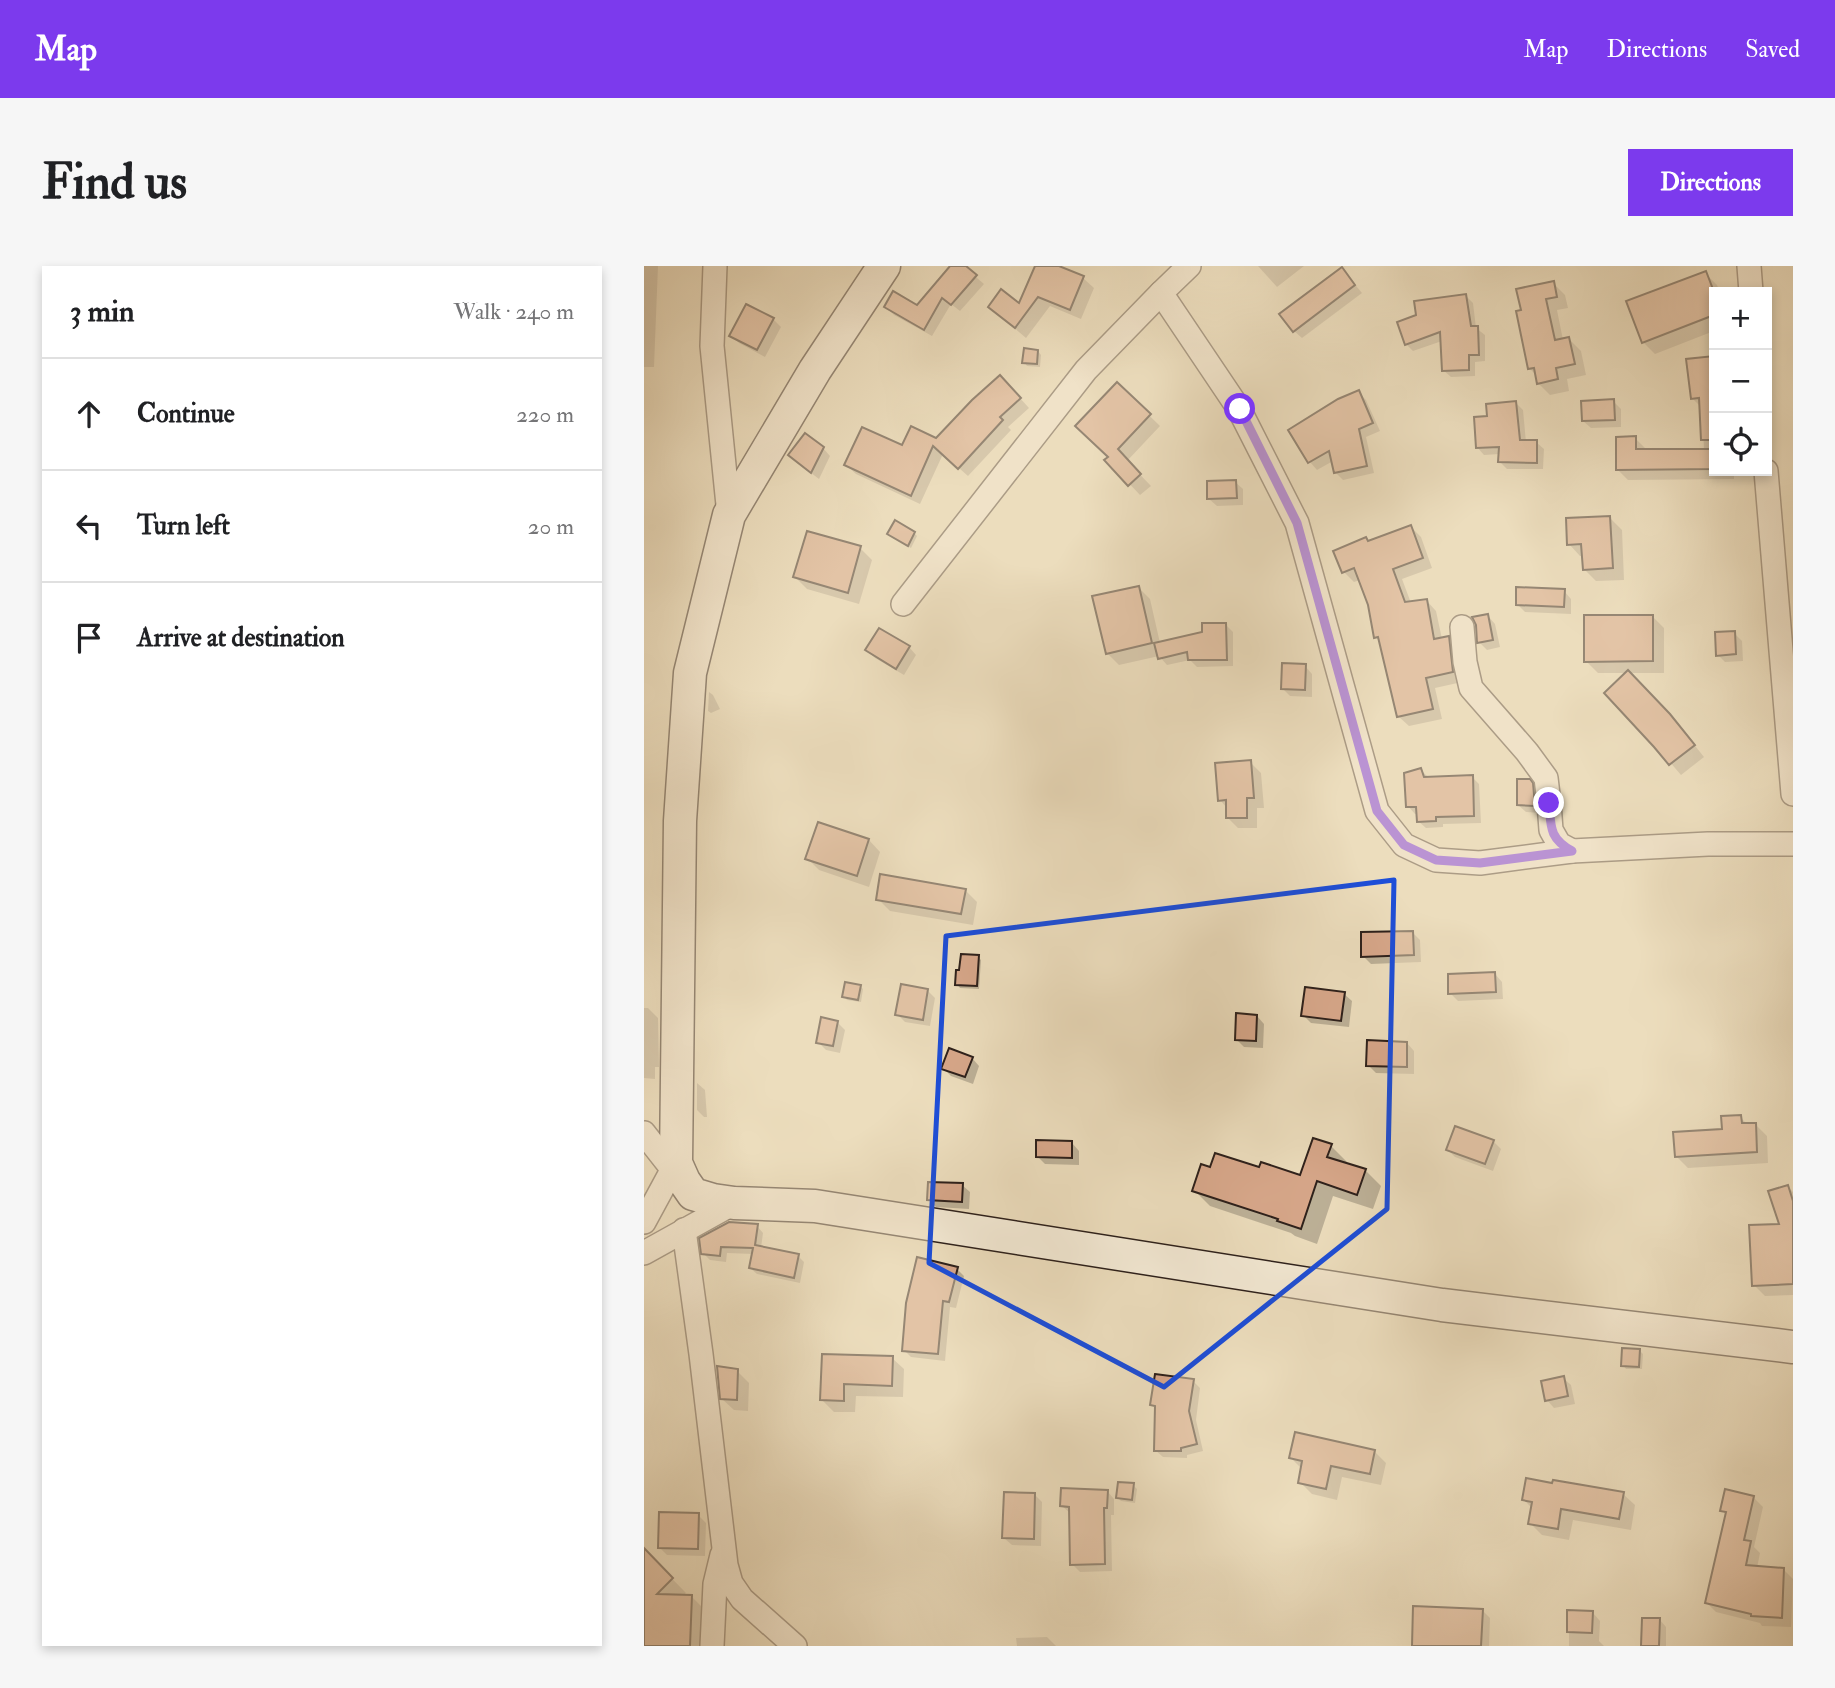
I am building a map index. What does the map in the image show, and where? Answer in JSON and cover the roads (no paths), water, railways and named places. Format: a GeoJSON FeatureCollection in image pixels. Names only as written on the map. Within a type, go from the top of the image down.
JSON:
{"type":"FeatureCollection","features":[{"type":"Feature","properties":{"kind":"street"},"geometry":{"type":"LineString","coordinates":[[715,266],[712,346],[729,515]]}},
{"type":"Feature","properties":{"kind":"street"},"geometry":{"type":"LineString","coordinates":[[903,604],[1086,370],[1189,266]]}},
{"type":"Feature","properties":{"kind":"street"},"geometry":{"type":"LineString","coordinates":[[1749,266],[1751,287]]}},
{"type":"Feature","properties":{"kind":"street"},"geometry":{"type":"LineString","coordinates":[[644,1222],[674,1166],[679,1007],[680,821],[690,673],[729,515],[874,272]]}},
{"type":"Feature","properties":{"kind":"street"},"geometry":{"type":"LineString","coordinates":[[1161,293],[1240,409],[1297,523],[1377,811],[1404,845],[1436,860],[1480,863],[1572,851],[1708,845],[1793,845]]}},
{"type":"Feature","properties":{"kind":"street"},"geometry":{"type":"LineString","coordinates":[[1766,476],[1793,794]]}},
{"type":"Feature","properties":{"kind":"street"},"geometry":{"type":"LineString","coordinates":[[1462,627],[1465,662],[1471,688],[1546,778],[1551,830],[1559,844],[1572,851]]}},
{"type":"Feature","properties":{"kind":"street"},"geometry":{"type":"LineString","coordinates":[[644,1133],[674,1166],[693,1194],[713,1200],[815,1206],[1442,1305],[1793,1347]]}},
{"type":"Feature","properties":{"kind":"street"},"geometry":{"type":"LineString","coordinates":[[644,1253],[734,1203]]}},
{"type":"Feature","properties":{"kind":"street"},"geometry":{"type":"LineString","coordinates":[[684,1230],[726,1565],[731,1583],[742,1599],[795,1646]]}},
{"type":"Feature","properties":{"kind":"street"},"geometry":{"type":"LineString","coordinates":[[712,1646],[715,1584],[724,1545]]}}]}
